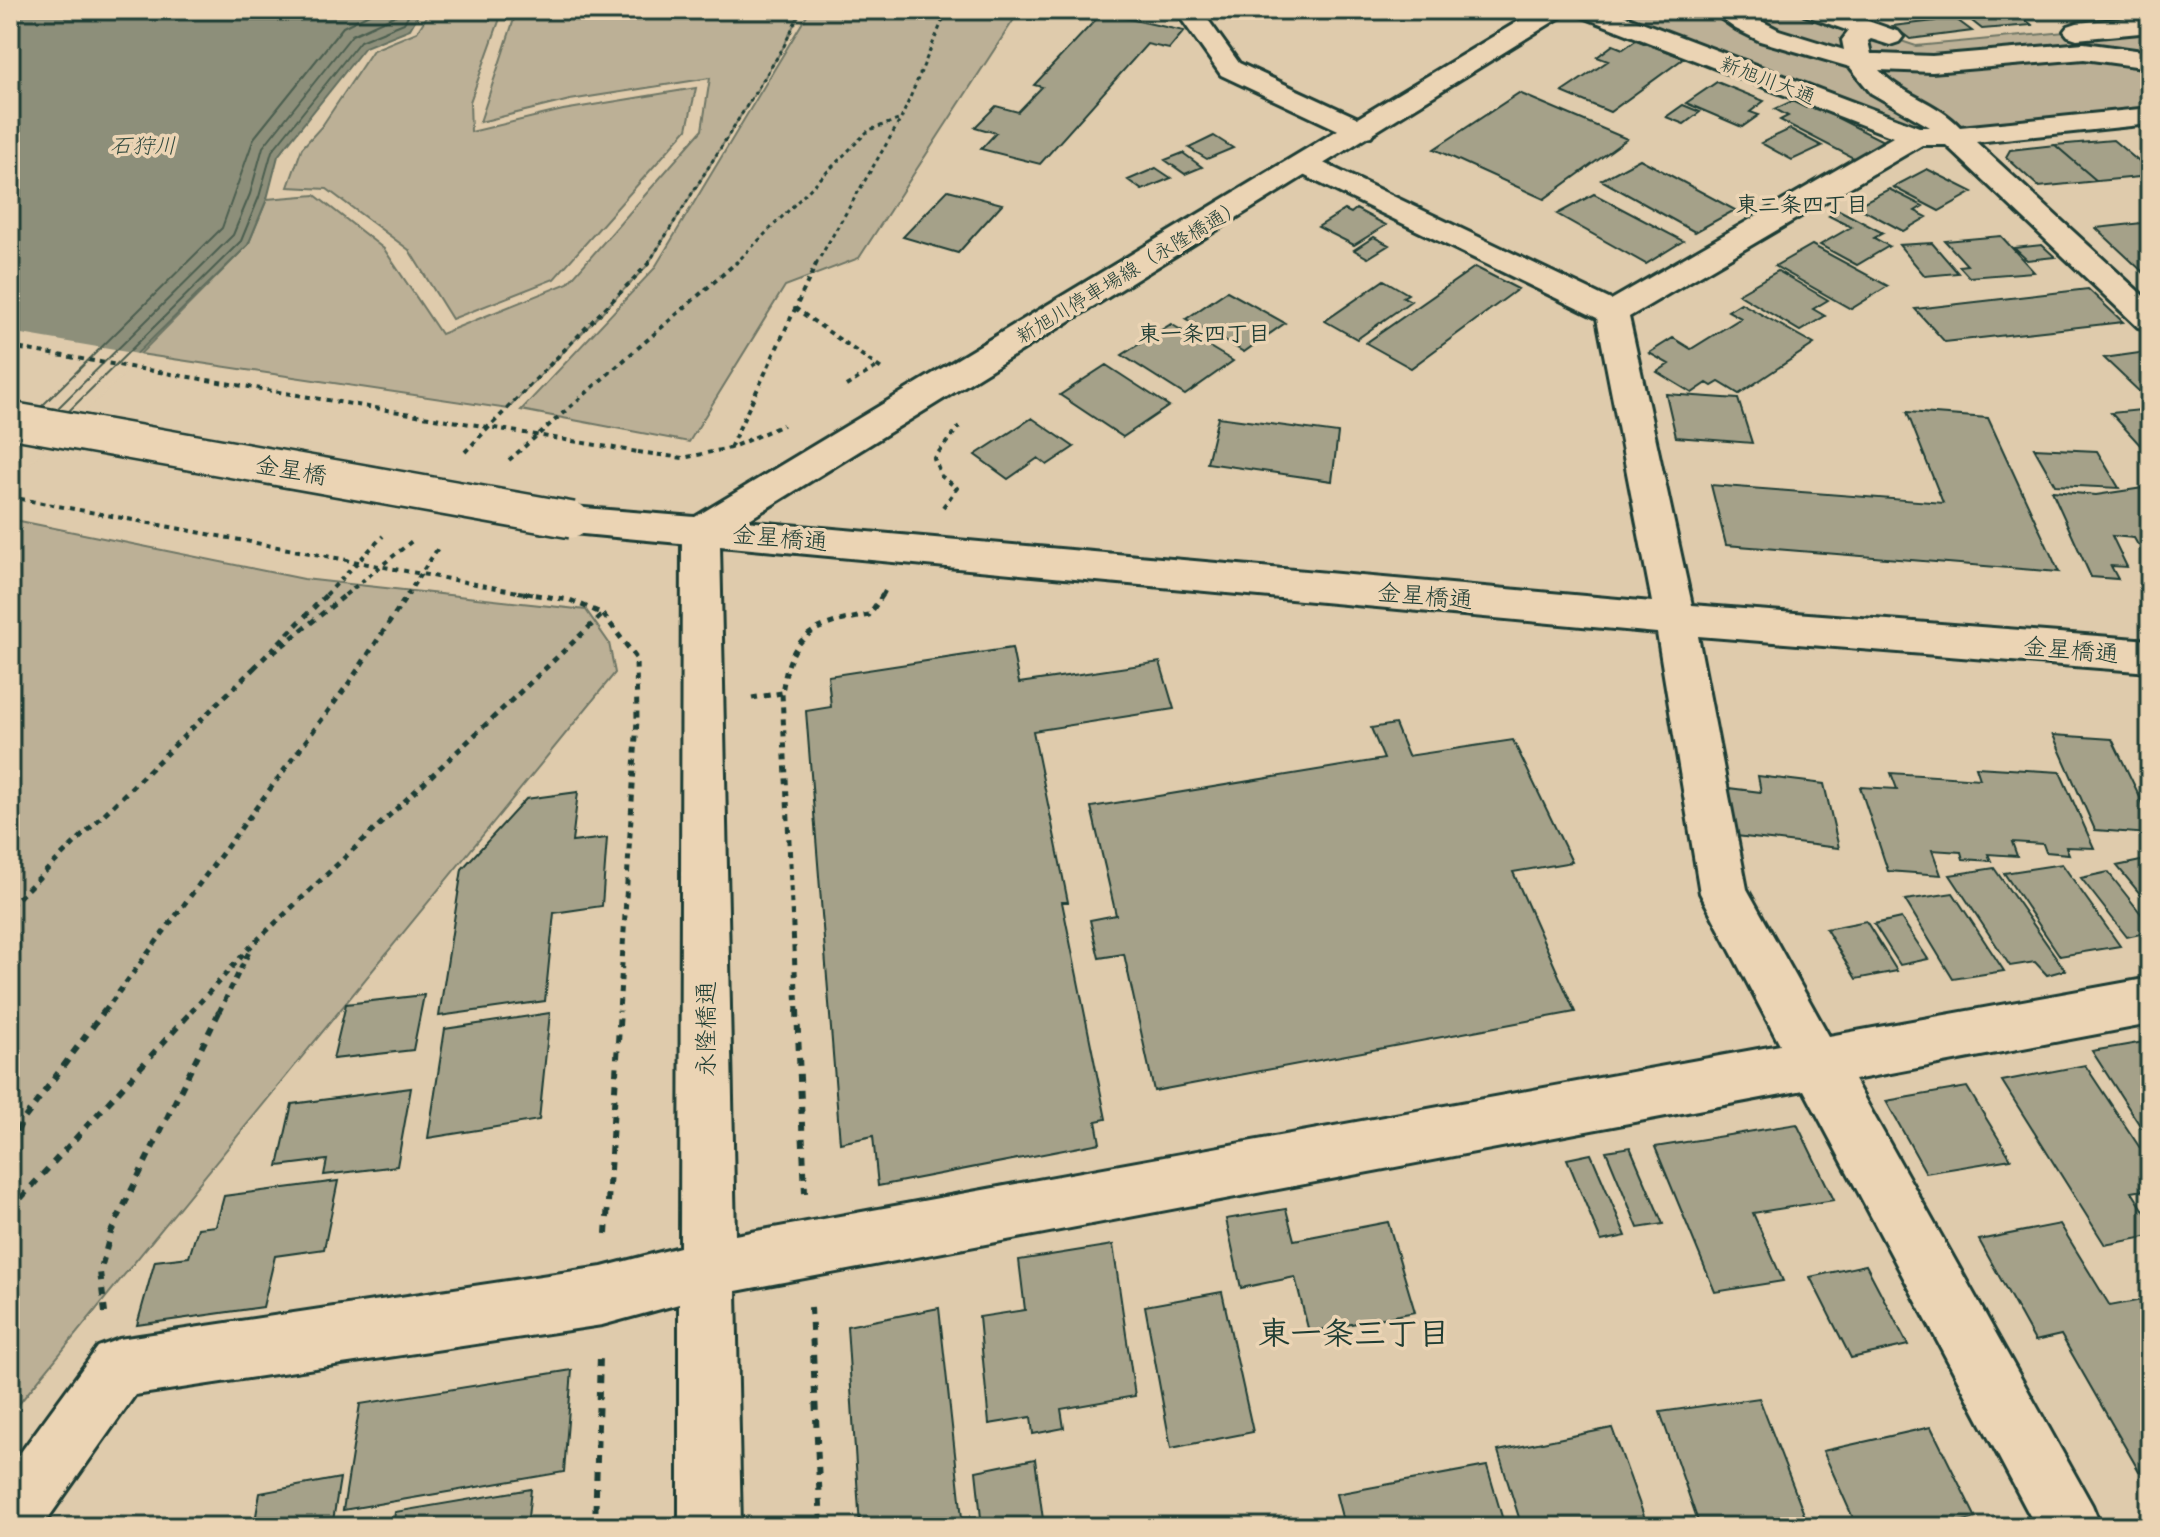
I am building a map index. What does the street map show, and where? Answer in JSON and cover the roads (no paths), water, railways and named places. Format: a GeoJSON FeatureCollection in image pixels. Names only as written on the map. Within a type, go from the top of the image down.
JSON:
{"type":"FeatureCollection","features":[{"type":"Feature","properties":{"kind":"street"},"geometry":{"type":"LineString","coordinates":[[1188,10],[1230,69],[1361,130]]}},
{"type":"Feature","properties":{"kind":"street","name":"新旭川大通"},"geometry":{"type":"LineString","coordinates":[[1587,10],[1916,136],[1953,136],[2150,116]]}},
{"type":"Feature","properties":{"kind":"street","name":"新旭川大通"},"geometry":{"type":"LineString","coordinates":[[1722,10],[1744,25],[1797,45],[1858,60],[1928,64],[2085,51],[2150,60]]}},
{"type":"Feature","properties":{"kind":"street"},"geometry":{"type":"LineString","coordinates":[[1813,10],[1916,46],[2150,24]]}},
{"type":"Feature","properties":{"kind":"street","name":"新旭川停車場線（永隆橋通）"},"geometry":{"type":"LineString","coordinates":[[701,531],[1305,165],[1548,11]]}},
{"type":"Feature","properties":{"kind":"street"},"geometry":{"type":"LineString","coordinates":[[1866,29],[1855,40],[1864,74],[1885,91],[1925,110],[2150,320]]}},
{"type":"Feature","properties":{"kind":"street"},"geometry":{"type":"LineString","coordinates":[[1612,313],[1916,136]]}},
{"type":"Feature","properties":{"kind":"street"},"geometry":{"type":"LineString","coordinates":[[1305,165],[1612,313]]}},
{"type":"Feature","properties":{"kind":"street"},"geometry":{"type":"LineString","coordinates":[[1612,313],[1675,619],[1724,893],[2070,1527]]}},
{"type":"Feature","properties":{"kind":"street","name":"金星橋"},"geometry":{"type":"LineString","coordinates":[[10,420],[572,520],[701,531]]}},
{"type":"Feature","properties":{"kind":"street","name":"金星橋通"},"geometry":{"type":"LineString","coordinates":[[701,531],[1675,619],[2150,656]]}},
{"type":"Feature","properties":{"kind":"street","name":"永隆橋通"},"geometry":{"type":"LineString","coordinates":[[701,531],[710,1527]]}},
{"type":"Feature","properties":{"kind":"street"},"geometry":{"type":"LineString","coordinates":[[10,1519],[119,1368],[602,1296],[707,1268],[2150,1001]]}},
{"type":"Feature","properties":{"kind":"water","name":"石狩川"},"geometry":{"type":"Polygon","coordinates":[[[10,10],[421,10],[410,29],[365,47],[278,156],[267,199],[248,245],[10,478],[10,10]]]}},
{"type":"Feature","properties":{"kind":"district","name":"東二条四丁目"},"geometry":{"type":"Point","coordinates":[1802,204]}},
{"type":"Feature","properties":{"kind":"district","name":"東一条四丁目"},"geometry":{"type":"Point","coordinates":[1204,333]}},
{"type":"Feature","properties":{"kind":"district","name":"東一条三丁目"},"geometry":{"type":"Point","coordinates":[1354,1333]}}]}
